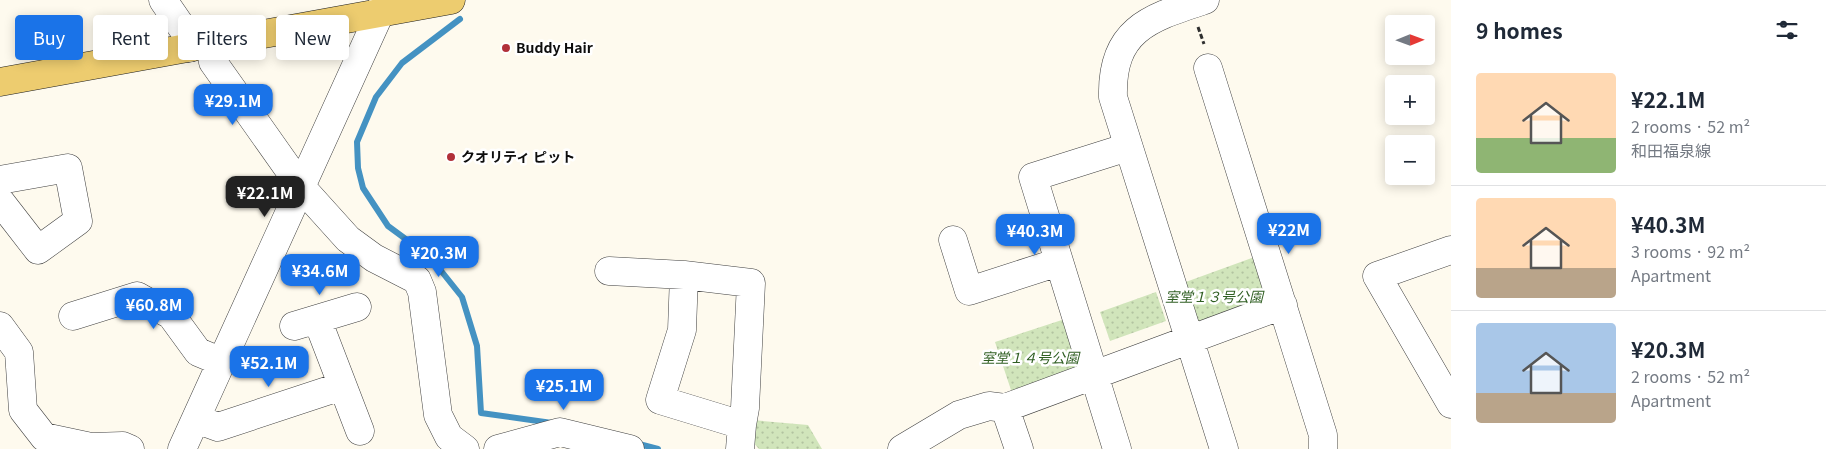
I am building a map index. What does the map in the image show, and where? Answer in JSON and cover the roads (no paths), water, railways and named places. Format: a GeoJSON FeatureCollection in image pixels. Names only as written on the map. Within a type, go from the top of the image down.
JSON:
{"type":"FeatureCollection","features":[{"type":"Feature","properties":{"kind":"main road"},"geometry":{"type":"LineString","coordinates":[[266,32],[382,7],[451,0]]}},
{"type":"Feature","properties":{"kind":"main road"},"geometry":{"type":"LineString","coordinates":[[0,82],[178,51]]}},
{"type":"Feature","properties":{"kind":"street"},"geometry":{"type":"LineString","coordinates":[[163,0],[178,22]]}},
{"type":"Feature","properties":{"kind":"street"},"geometry":{"type":"LineString","coordinates":[[1198,2],[1159,15],[1135,31],[1119,55],[1113,79],[1113,97],[1224,449]]}},
{"type":"Feature","properties":{"kind":"street"},"geometry":{"type":"LineString","coordinates":[[182,449],[302,188],[382,7]]}},
{"type":"Feature","properties":{"kind":"street"},"geometry":{"type":"LineString","coordinates":[[212,60],[302,188],[348,239],[374,258],[417,280],[422,292],[438,415],[449,438],[465,449]]}},
{"type":"Feature","properties":{"kind":"street"},"geometry":{"type":"LineString","coordinates":[[1208,68],[1227,97],[1262,204],[1282,305],[1323,435],[1324,449]]}},
{"type":"Feature","properties":{"kind":"street"},"geometry":{"type":"LineString","coordinates":[[1118,449],[1033,178],[1128,147]]}},
{"type":"Feature","properties":{"kind":"street"},"geometry":{"type":"LineString","coordinates":[[0,180],[68,168],[78,221],[38,250],[0,200]]}},
{"type":"Feature","properties":{"kind":"street"},"geometry":{"type":"LineString","coordinates":[[953,240],[960,294],[1059,262]]}},
{"type":"Feature","properties":{"kind":"street"},"geometry":{"type":"LineString","coordinates":[[1451,250],[1377,276],[1451,404]]}},
{"type":"Feature","properties":{"kind":"street"},"geometry":{"type":"LineString","coordinates":[[608,271],[684,275],[751,283],[745,408],[741,437],[660,400],[682,330],[684,275]]}},
{"type":"Feature","properties":{"kind":"street"},"geometry":{"type":"LineString","coordinates":[[73,316],[137,296],[171,316],[198,352],[222,362]]}},
{"type":"Feature","properties":{"kind":"street"},"geometry":{"type":"LineString","coordinates":[[902,449],[959,415],[989,406],[1006,408],[1282,305]]}},
{"type":"Feature","properties":{"kind":"street"},"geometry":{"type":"LineString","coordinates":[[357,307],[306,323],[342,386],[360,431]]}},
{"type":"Feature","properties":{"kind":"street"},"geometry":{"type":"LineString","coordinates":[[0,326],[19,352],[10,374],[23,410],[44,438],[91,447],[123,446],[130,449]]}},
{"type":"Feature","properties":{"kind":"street"},"geometry":{"type":"LineString","coordinates":[[196,419],[218,427],[342,386]]}},
{"type":"Feature","properties":{"kind":"street"},"geometry":{"type":"LineString","coordinates":[[1006,408],[1018,449]]}},
{"type":"Feature","properties":{"kind":"street"},"geometry":{"type":"LineString","coordinates":[[498,449],[560,432],[630,449]]}},
{"type":"Feature","properties":{"kind":"waterway"},"geometry":{"type":"LineString","coordinates":[[460,19],[402,63],[376,97],[357,142],[358,168],[363,188],[388,226],[430,257],[462,297],[477,346],[481,413],[552,423]]}},
{"type":"Feature","properties":{"kind":"waterway"},"geometry":{"type":"LineString","coordinates":[[635,443],[658,449]]}},
{"type":"Feature","properties":{"kind":"place","name":"Buddy Hair"},"geometry":{"type":"Point","coordinates":[506,48]}},
{"type":"Feature","properties":{"kind":"place","name":"クオリティ ピット"},"geometry":{"type":"Point","coordinates":[451,157]}},
{"type":"Feature","properties":{"kind":"park label","name":"室堂１３号公園"},"geometry":{"type":"Point","coordinates":[1214,297]}},
{"type":"Feature","properties":{"kind":"park label","name":"室堂１４号公園"},"geometry":{"type":"Point","coordinates":[1030,358]}}]}
